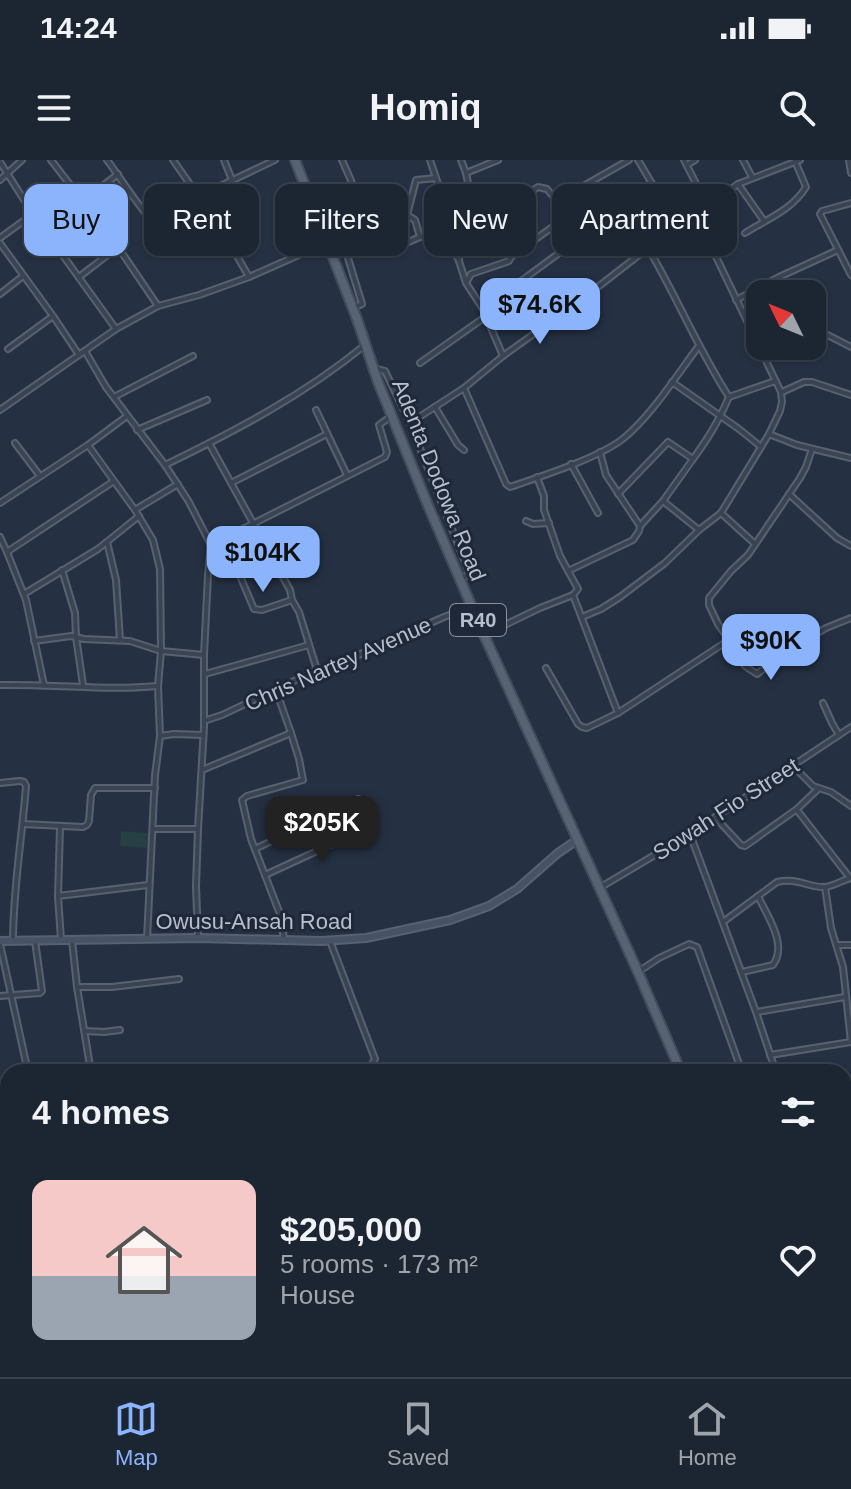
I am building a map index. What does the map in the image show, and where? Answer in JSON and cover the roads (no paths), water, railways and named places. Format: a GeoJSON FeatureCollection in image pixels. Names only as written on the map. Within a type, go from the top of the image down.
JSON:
{"type":"FeatureCollection","features":[{"type":"Feature","properties":{"kind":"main road","name":"Adenta Dodowa Road"},"geometry":{"type":"LineString","coordinates":[[295,160],[304,184]]}},
{"type":"Feature","properties":{"kind":"main road","name":"Adenta Dodowa Road"},"geometry":{"type":"LineString","coordinates":[[331,256],[391,417],[472,607],[678,1064]]}},
{"type":"Feature","properties":{"kind":"street"},"geometry":{"type":"LineString","coordinates":[[0,180],[22,160]]}},
{"type":"Feature","properties":{"kind":"street"},"geometry":{"type":"LineString","coordinates":[[51,160],[69,184]]}},
{"type":"Feature","properties":{"kind":"street"},"geometry":{"type":"LineString","coordinates":[[107,160],[144,210]]}},
{"type":"Feature","properties":{"kind":"street"},"geometry":{"type":"LineString","coordinates":[[173,160],[190,184]]}},
{"type":"Feature","properties":{"kind":"street"},"geometry":{"type":"LineString","coordinates":[[224,160],[232,181]]}},
{"type":"Feature","properties":{"kind":"street"},"geometry":{"type":"LineString","coordinates":[[225,184],[275,160]]}},
{"type":"Feature","properties":{"kind":"street"},"geometry":{"type":"LineString","coordinates":[[342,160],[352,184]]}},
{"type":"Feature","properties":{"kind":"street"},"geometry":{"type":"LineString","coordinates":[[430,160],[438,184]]}},
{"type":"Feature","properties":{"kind":"street"},"geometry":{"type":"LineString","coordinates":[[461,160],[468,184]]}},
{"type":"Feature","properties":{"kind":"street"},"geometry":{"type":"LineString","coordinates":[[466,173],[498,160]]}},
{"type":"Feature","properties":{"kind":"street"},"geometry":{"type":"LineString","coordinates":[[536,188],[544,188],[557,201],[629,160]]}},
{"type":"Feature","properties":{"kind":"street"},"geometry":{"type":"LineString","coordinates":[[638,160],[651,184]]}},
{"type":"Feature","properties":{"kind":"street"},"geometry":{"type":"LineString","coordinates":[[695,160],[686,163],[696,184]]}},
{"type":"Feature","properties":{"kind":"street"},"geometry":{"type":"LineString","coordinates":[[743,160],[752,177]]}},
{"type":"Feature","properties":{"kind":"street"},"geometry":{"type":"LineString","coordinates":[[745,233],[798,200],[806,187],[798,160],[738,184],[764,221]]}},
{"type":"Feature","properties":{"kind":"street"},"geometry":{"type":"LineString","coordinates":[[849,160],[851,173]]}},
{"type":"Feature","properties":{"kind":"street"},"geometry":{"type":"LineString","coordinates":[[0,162],[24,200]]}},
{"type":"Feature","properties":{"kind":"street"},"geometry":{"type":"LineString","coordinates":[[105,184],[118,174]]}},
{"type":"Feature","properties":{"kind":"street"},"geometry":{"type":"LineString","coordinates":[[408,211],[416,180],[436,178]]}},
{"type":"Feature","properties":{"kind":"street"},"geometry":{"type":"LineString","coordinates":[[851,203],[820,212],[851,275]]}},
{"type":"Feature","properties":{"kind":"street"},"geometry":{"type":"LineString","coordinates":[[408,216],[415,220],[420,237]]}},
{"type":"Feature","properties":{"kind":"street"},"geometry":{"type":"LineString","coordinates":[[24,221],[0,240],[79,355]]}},
{"type":"Feature","properties":{"kind":"street"},"geometry":{"type":"LineString","coordinates":[[466,283],[469,275],[509,261],[551,228]]}},
{"type":"Feature","properties":{"kind":"street"},"geometry":{"type":"LineString","coordinates":[[408,242],[424,236]]}},
{"type":"Feature","properties":{"kind":"street"},"geometry":{"type":"LineString","coordinates":[[774,280],[838,250]]}},
{"type":"Feature","properties":{"kind":"street"},"geometry":{"type":"LineString","coordinates":[[64,256],[116,329]]}},
{"type":"Feature","properties":{"kind":"street"},"geometry":{"type":"LineString","coordinates":[[79,277],[106,256]]}},
{"type":"Feature","properties":{"kind":"street"},"geometry":{"type":"LineString","coordinates":[[124,256],[158,306]]}},
{"type":"Feature","properties":{"kind":"street"},"geometry":{"type":"LineString","coordinates":[[237,256],[249,277]]}},
{"type":"Feature","properties":{"kind":"street"},"geometry":{"type":"LineString","coordinates":[[0,410],[116,329],[158,306],[249,277],[297,256]]}},
{"type":"Feature","properties":{"kind":"street"},"geometry":{"type":"LineString","coordinates":[[348,256],[362,304],[353,309]]}},
{"type":"Feature","properties":{"kind":"street"},"geometry":{"type":"LineString","coordinates":[[456,256],[466,283],[483,309],[503,356]]}},
{"type":"Feature","properties":{"kind":"street"},"geometry":{"type":"LineString","coordinates":[[459,256],[459,261]]}},
{"type":"Feature","properties":{"kind":"street"},"geometry":{"type":"LineString","coordinates":[[483,309],[555,256]]}},
{"type":"Feature","properties":{"kind":"street"},"geometry":{"type":"LineString","coordinates":[[410,423],[464,388],[638,256]]}},
{"type":"Feature","properties":{"kind":"street"},"geometry":{"type":"LineString","coordinates":[[653,256],[672,288],[698,347],[729,397]]}},
{"type":"Feature","properties":{"kind":"street"},"geometry":{"type":"LineString","coordinates":[[582,617],[601,609],[631,589],[721,513],[780,411],[781,392],[715,256]]}},
{"type":"Feature","properties":{"kind":"street"},"geometry":{"type":"LineString","coordinates":[[0,294],[23,276]]}},
{"type":"Feature","properties":{"kind":"street"},"geometry":{"type":"LineString","coordinates":[[736,300],[746,294]]}},
{"type":"Feature","properties":{"kind":"street"},"geometry":{"type":"LineString","coordinates":[[8,349],[53,316]]}},
{"type":"Feature","properties":{"kind":"street"},"geometry":{"type":"LineString","coordinates":[[420,363],[485,317]]}},
{"type":"Feature","properties":{"kind":"street"},"geometry":{"type":"LineString","coordinates":[[826,335],[851,347]]}},
{"type":"Feature","properties":{"kind":"street"},"geometry":{"type":"LineString","coordinates":[[165,465],[252,422],[366,345]]}},
{"type":"Feature","properties":{"kind":"street"},"geometry":{"type":"LineString","coordinates":[[464,388],[510,487],[600,452],[624,438],[645,417],[698,347]]}},
{"type":"Feature","properties":{"kind":"street"},"geometry":{"type":"LineString","coordinates":[[85,351],[127,416],[178,484],[211,545],[196,886],[198,938]]}},
{"type":"Feature","properties":{"kind":"street"},"geometry":{"type":"LineString","coordinates":[[114,397],[193,356]]}},
{"type":"Feature","properties":{"kind":"street"},"geometry":{"type":"LineString","coordinates":[[374,368],[385,371],[410,423],[469,572],[461,581]]}},
{"type":"Feature","properties":{"kind":"street"},"geometry":{"type":"LineString","coordinates":[[568,571],[633,540],[640,526],[663,501],[693,459],[721,416],[729,397],[775,381]]}},
{"type":"Feature","properties":{"kind":"street"},"geometry":{"type":"LineString","coordinates":[[672,382],[761,447]]}},
{"type":"Feature","properties":{"kind":"street"},"geometry":{"type":"LineString","coordinates":[[781,392],[804,382],[812,382],[851,395]]}},
{"type":"Feature","properties":{"kind":"street"},"geometry":{"type":"LineString","coordinates":[[137,430],[207,400]]}},
{"type":"Feature","properties":{"kind":"street"},"geometry":{"type":"LineString","coordinates":[[435,407],[464,450]]}},
{"type":"Feature","properties":{"kind":"street"},"geometry":{"type":"LineString","coordinates":[[316,410],[347,475]]}},
{"type":"Feature","properties":{"kind":"street"},"geometry":{"type":"LineString","coordinates":[[0,503],[127,416]]}},
{"type":"Feature","properties":{"kind":"street"},"geometry":{"type":"LineString","coordinates":[[211,545],[386,456],[379,424],[391,417]]}},
{"type":"Feature","properties":{"kind":"street"},"geometry":{"type":"LineString","coordinates":[[231,483],[327,434]]}},
{"type":"Feature","properties":{"kind":"street"},"geometry":{"type":"LineString","coordinates":[[769,434],[797,445],[851,458]]}},
{"type":"Feature","properties":{"kind":"street"},"geometry":{"type":"LineString","coordinates":[[618,494],[668,442],[693,459]]}},
{"type":"Feature","properties":{"kind":"street"},"geometry":{"type":"LineString","coordinates":[[15,443],[40,476]]}},
{"type":"Feature","properties":{"kind":"street"},"geometry":{"type":"LineString","coordinates":[[209,443],[290,590],[317,670]]}},
{"type":"Feature","properties":{"kind":"street"},"geometry":{"type":"LineString","coordinates":[[88,445],[153,540],[160,569],[160,736],[148,885],[147,939]]}},
{"type":"Feature","properties":{"kind":"street"},"geometry":{"type":"LineString","coordinates":[[812,449],[806,467],[789,494],[748,555],[709,598],[709,605],[745,666],[757,674],[790,649],[826,628],[851,618]]}},
{"type":"Feature","properties":{"kind":"street"},"geometry":{"type":"LineString","coordinates":[[600,452],[605,473],[640,526]]}},
{"type":"Feature","properties":{"kind":"street"},"geometry":{"type":"LineString","coordinates":[[571,464],[598,513]]}},
{"type":"Feature","properties":{"kind":"street"},"geometry":{"type":"LineString","coordinates":[[484,635],[573,595],[578,589],[560,556],[544,510],[544,496],[537,477]]}},
{"type":"Feature","properties":{"kind":"street"},"geometry":{"type":"LineString","coordinates":[[7,552],[114,481]]}},
{"type":"Feature","properties":{"kind":"street"},"geometry":{"type":"LineString","coordinates":[[135,510],[178,484]]}},
{"type":"Feature","properties":{"kind":"street"},"geometry":{"type":"LineString","coordinates":[[789,494],[837,538],[851,546]]}},
{"type":"Feature","properties":{"kind":"street"},"geometry":{"type":"LineString","coordinates":[[663,501],[699,530]]}},
{"type":"Feature","properties":{"kind":"street"},"geometry":{"type":"LineString","coordinates":[[721,513],[755,544]]}},
{"type":"Feature","properties":{"kind":"street"},"geometry":{"type":"LineString","coordinates":[[24,594],[107,542],[139,516]]}},
{"type":"Feature","properties":{"kind":"street"},"geometry":{"type":"LineString","coordinates":[[526,521],[549,523]]}},
{"type":"Feature","properties":{"kind":"street"},"geometry":{"type":"LineString","coordinates":[[0,537],[24,594],[44,685]]}},
{"type":"Feature","properties":{"kind":"street"},"geometry":{"type":"LineString","coordinates":[[107,542],[116,580],[120,640]]}},
{"type":"Feature","properties":{"kind":"street"},"geometry":{"type":"LineString","coordinates":[[62,570],[75,613],[83,686]]}},
{"type":"Feature","properties":{"kind":"street"},"geometry":{"type":"LineString","coordinates":[[240,576],[254,609],[262,610],[292,600]]}},
{"type":"Feature","properties":{"kind":"street"},"geometry":{"type":"LineString","coordinates":[[573,595],[618,713]]}},
{"type":"Feature","properties":{"kind":"street","name":"Chris Nartey Avenue"},"geometry":{"type":"LineString","coordinates":[[204,721],[317,670],[472,607]]}},
{"type":"Feature","properties":{"kind":"street"},"geometry":{"type":"LineString","coordinates":[[34,641],[76,637],[120,640],[161,651],[204,655]]}},
{"type":"Feature","properties":{"kind":"street"},"geometry":{"type":"LineString","coordinates":[[546,668],[578,724],[587,728],[618,713],[729,640]]}},
{"type":"Feature","properties":{"kind":"street"},"geometry":{"type":"LineString","coordinates":[[205,674],[309,645]]}},
{"type":"Feature","properties":{"kind":"street"},"geometry":{"type":"LineString","coordinates":[[0,685],[158,686]]}},
{"type":"Feature","properties":{"kind":"street"},"geometry":{"type":"LineString","coordinates":[[276,690],[304,779],[242,800],[255,849],[280,914],[284,939]]}},
{"type":"Feature","properties":{"kind":"street"},"geometry":{"type":"LineString","coordinates":[[823,703],[839,735]]}},
{"type":"Feature","properties":{"kind":"street","name":"Sowah Fio Street"},"geometry":{"type":"LineString","coordinates":[[599,888],[690,834],[851,727]]}},
{"type":"Feature","properties":{"kind":"street"},"geometry":{"type":"LineString","coordinates":[[202,770],[291,733]]}},
{"type":"Feature","properties":{"kind":"street"},"geometry":{"type":"LineString","coordinates":[[160,736],[203,735]]}},
{"type":"Feature","properties":{"kind":"street"},"geometry":{"type":"LineString","coordinates":[[793,766],[818,789],[831,792],[851,806]]}},
{"type":"Feature","properties":{"kind":"street"},"geometry":{"type":"LineString","coordinates":[[0,783],[20,781],[26,786],[13,941]]}},
{"type":"Feature","properties":{"kind":"street"},"geometry":{"type":"LineString","coordinates":[[23,824],[83,827],[89,821],[91,795],[95,788],[155,788]]}},
{"type":"Feature","properties":{"kind":"street"},"geometry":{"type":"LineString","coordinates":[[715,817],[745,846],[797,809],[818,789]]}},
{"type":"Feature","properties":{"kind":"street"},"geometry":{"type":"LineString","coordinates":[[255,849],[358,799]]}},
{"type":"Feature","properties":{"kind":"street"},"geometry":{"type":"LineString","coordinates":[[723,922],[777,882],[800,881],[825,887],[850,878],[797,809]]}},
{"type":"Feature","properties":{"kind":"street"},"geometry":{"type":"LineString","coordinates":[[60,826],[58,896],[61,940]]}},
{"type":"Feature","properties":{"kind":"street"},"geometry":{"type":"LineString","coordinates":[[265,875],[367,828]]}},
{"type":"Feature","properties":{"kind":"street"},"geometry":{"type":"LineString","coordinates":[[153,829],[198,829]]}},
{"type":"Feature","properties":{"kind":"street"},"geometry":{"type":"LineString","coordinates":[[690,834],[773,1064]]}},
{"type":"Feature","properties":{"kind":"street","name":"Owusu-Ansah Road"},"geometry":{"type":"LineString","coordinates":[[0,942],[198,938],[330,941],[366,938],[450,920],[486,907],[517,889],[577,840]]}},
{"type":"Feature","properties":{"kind":"street"},"geometry":{"type":"LineString","coordinates":[[58,896],[148,885]]}},
{"type":"Feature","properties":{"kind":"street"},"geometry":{"type":"LineString","coordinates":[[770,1055],[851,1042],[843,967],[831,928],[825,887]]}},
{"type":"Feature","properties":{"kind":"street"},"geometry":{"type":"LineString","coordinates":[[742,972],[773,965],[779,952],[775,934],[758,896]]}},
{"type":"Feature","properties":{"kind":"street"},"geometry":{"type":"LineString","coordinates":[[72,940],[90,1064]]}},
{"type":"Feature","properties":{"kind":"street"},"geometry":{"type":"LineString","coordinates":[[0,996],[42,991],[34,941]]}},
{"type":"Feature","properties":{"kind":"street"},"geometry":{"type":"LineString","coordinates":[[330,941],[375,1059],[372,1064]]}},
{"type":"Feature","properties":{"kind":"street"},"geometry":{"type":"LineString","coordinates":[[0,942],[26,1064]]}},
{"type":"Feature","properties":{"kind":"street"},"geometry":{"type":"LineString","coordinates":[[638,972],[689,944],[697,947],[739,1064]]}},
{"type":"Feature","properties":{"kind":"street"},"geometry":{"type":"LineString","coordinates":[[837,945],[851,945]]}},
{"type":"Feature","properties":{"kind":"street"},"geometry":{"type":"LineString","coordinates":[[77,987],[112,987],[179,979]]}},
{"type":"Feature","properties":{"kind":"street"},"geometry":{"type":"LineString","coordinates":[[756,1012],[845,997]]}},
{"type":"Feature","properties":{"kind":"street"},"geometry":{"type":"LineString","coordinates":[[85,1031],[120,1030]]}}]}
